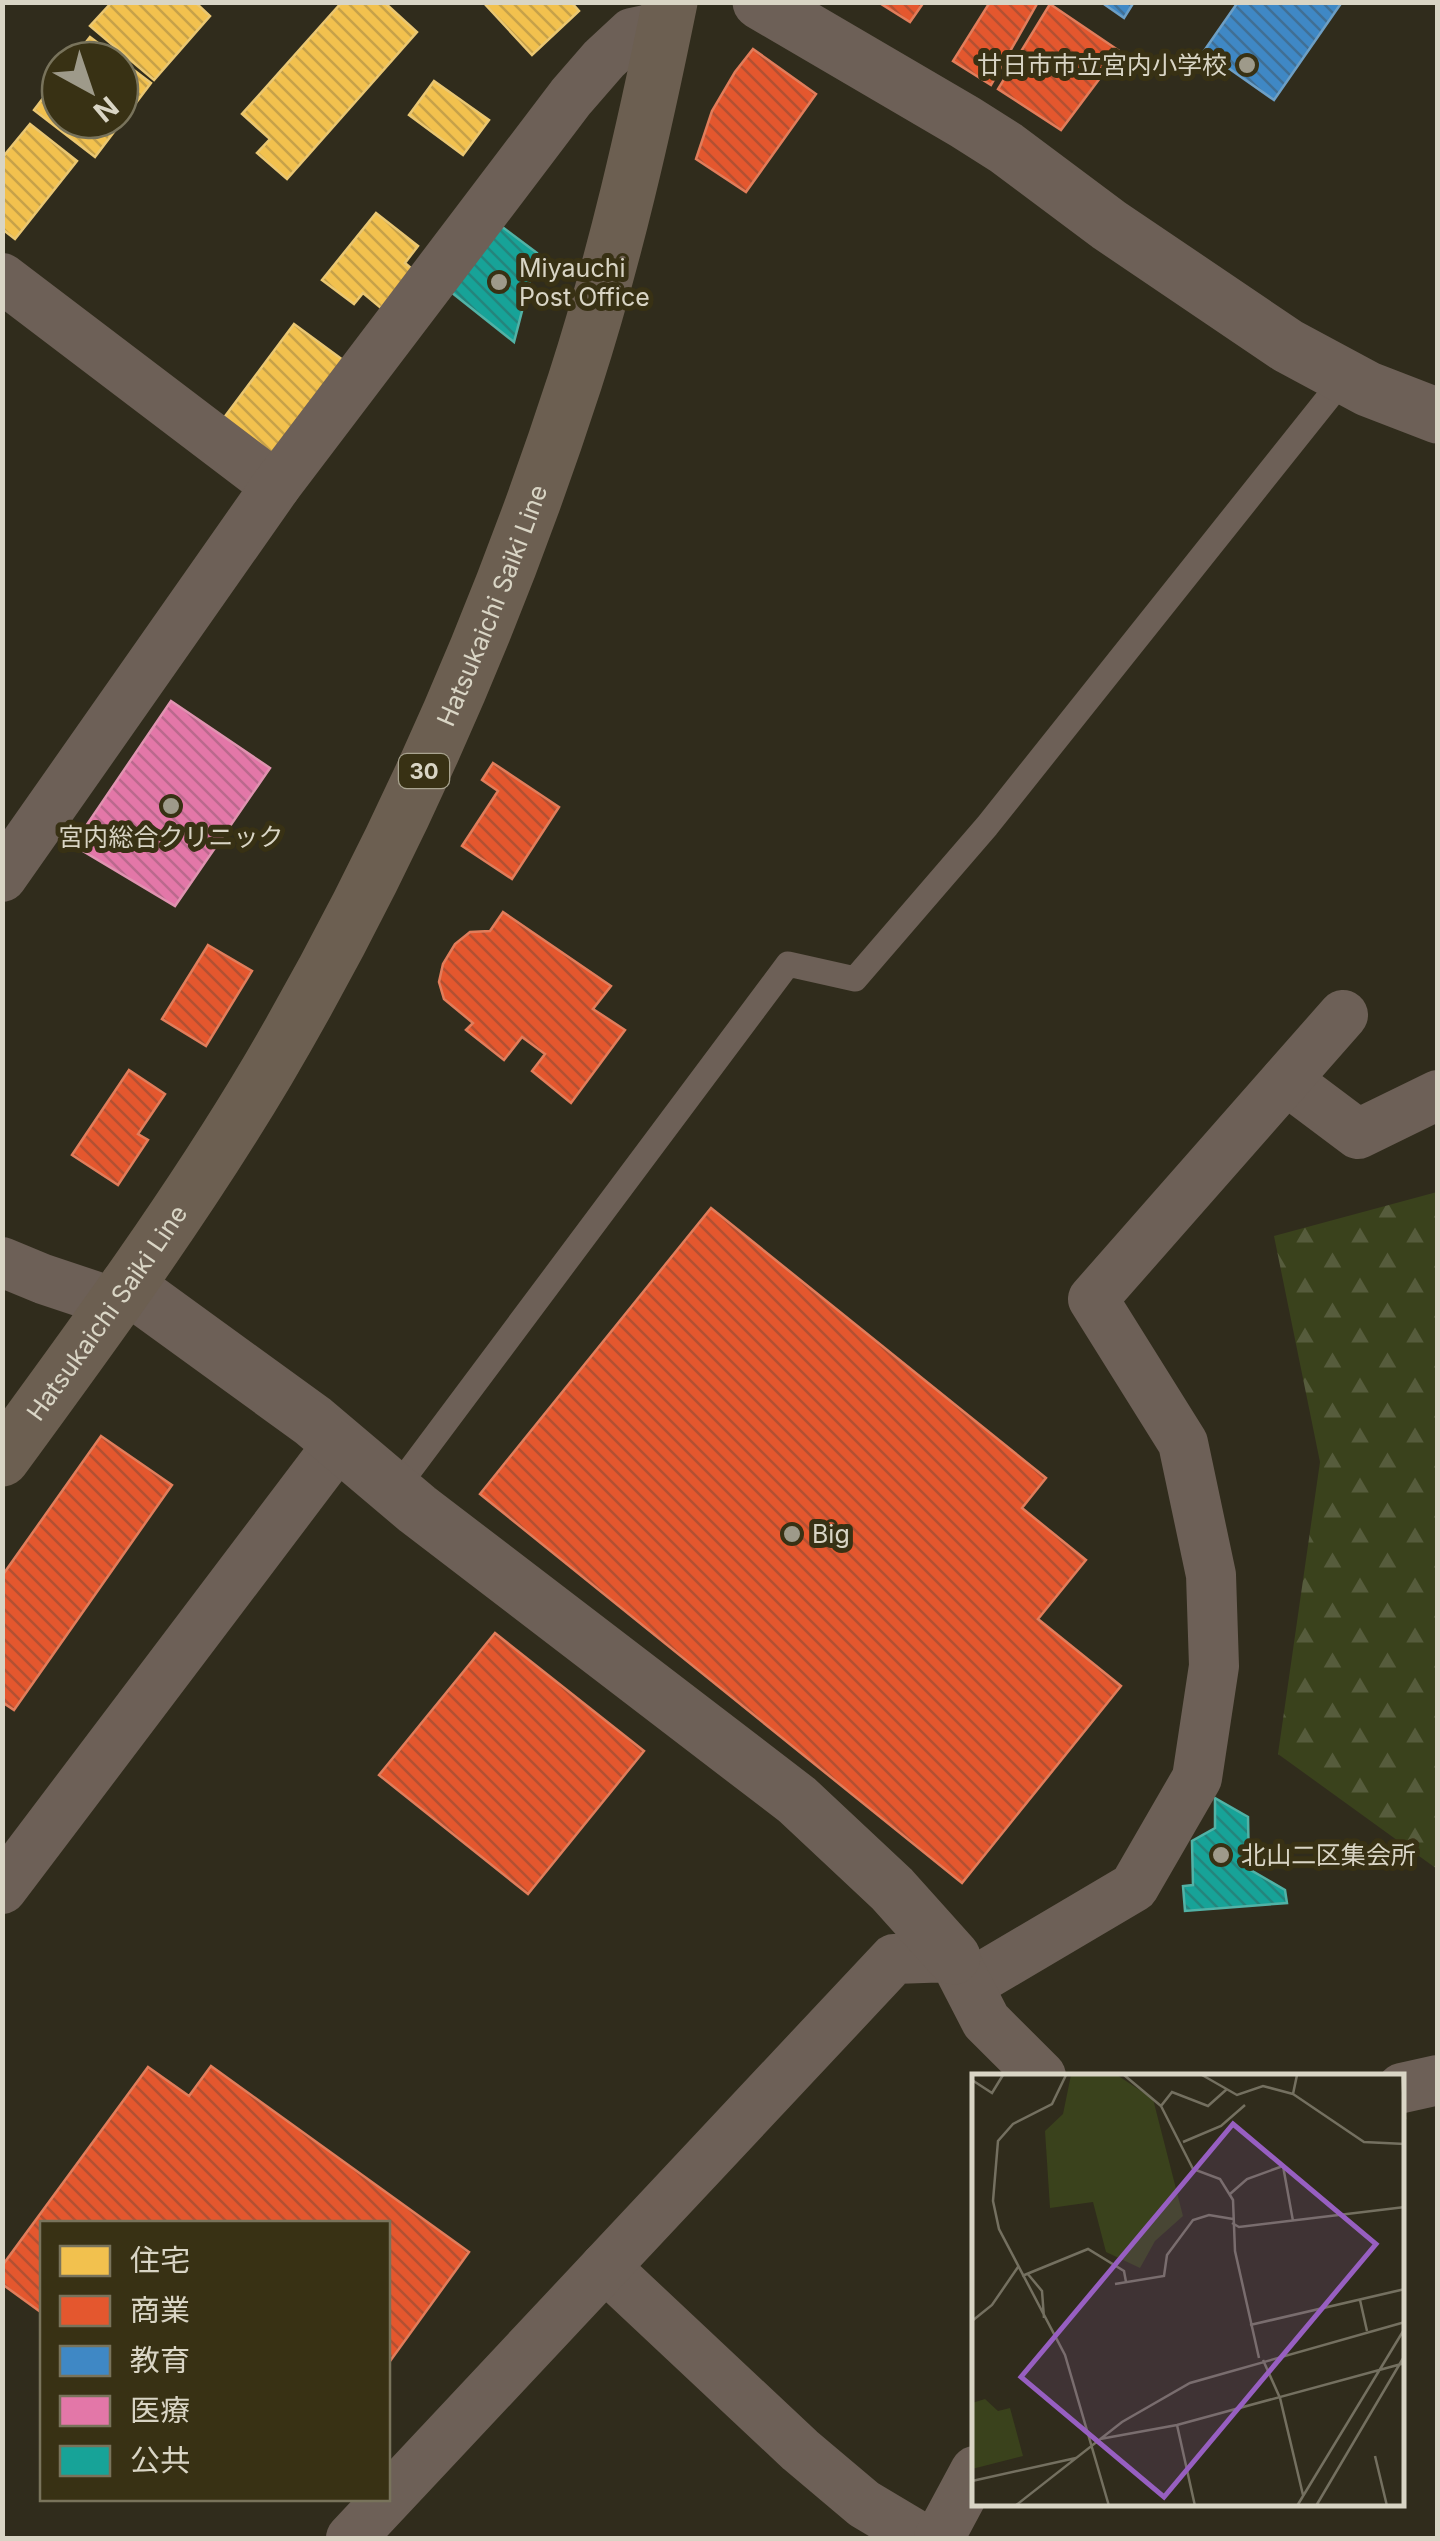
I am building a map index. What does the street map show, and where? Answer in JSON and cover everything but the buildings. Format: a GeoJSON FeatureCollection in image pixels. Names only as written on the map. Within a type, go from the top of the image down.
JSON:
{"type":"FeatureCollection","features":[{"type":"Feature","properties":{"kind":"main road","name":"Hatsukaichi Saiki Line"},"geometry":{"type":"LineString","coordinates":[[2,1460],[186,1200],[267,1071],[342,939],[410,802],[472,663],[527,522],[576,377],[618,231],[667,14]]}},
{"type":"Feature","properties":{"kind":"street"},"geometry":{"type":"LineString","coordinates":[[760,2],[1006,148],[1109,225],[1288,346],[1368,389],[1438,416]]}},
{"type":"Feature","properties":{"kind":"street"},"geometry":{"type":"LineString","coordinates":[[2,877],[276,486],[587,78],[632,33],[667,14]]}},
{"type":"Feature","properties":{"kind":"street"},"geometry":{"type":"LineString","coordinates":[[2,278],[276,486]]}},
{"type":"Feature","properties":{"kind":"street"},"geometry":{"type":"LineString","coordinates":[[390,2497],[894,1960],[960,1971],[1134,1887],[1197,1778],[1214,1666],[1211,1576],[1183,1443],[1093,1299],[1343,1014]]}},
{"type":"Feature","properties":{"kind":"street"},"geometry":{"type":"LineString","coordinates":[[1286,1080],[1358,1134],[1438,1095]]}},
{"type":"Feature","properties":{"kind":"street"},"geometry":{"type":"LineString","coordinates":[[2,1262],[43,1278],[121,1294],[340,1442],[395,1490],[797,1800],[892,1888],[960,1971],[986,2022],[1039,2074]]}},
{"type":"Feature","properties":{"kind":"street"},"geometry":{"type":"LineString","coordinates":[[2,1889],[340,1442]]}},
{"type":"Feature","properties":{"kind":"street"},"geometry":{"type":"LineString","coordinates":[[1405,2087],[1438,2080]]}},
{"type":"Feature","properties":{"kind":"street"},"geometry":{"type":"LineString","coordinates":[[605,2268],[800,2450],[864,2504],[921,2538]]}},
{"type":"Feature","properties":{"kind":"street"},"geometry":{"type":"LineString","coordinates":[[940,2538],[972,2477]]}},
{"type":"Feature","properties":{"kind":"street"},"geometry":{"type":"LineString","coordinates":[[351,2538],[386,2501]]}},
{"type":"Feature","properties":{"kind":"lane"},"geometry":{"type":"LineString","coordinates":[[395,1490],[788,964],[855,978],[987,826],[1345,377]]}},
{"type":"Feature","properties":{"kind":"green space"},"geometry":{"type":"Polygon","coordinates":[[[1438,1192],[1437,1869],[1278,1754],[1320,1462],[1274,1236],[1438,1192]]]}},
{"type":"Feature","properties":{"kind":"place","name":"廿日市市立宮内小学校"},"geometry":{"type":"Point","coordinates":[1247,65]}},
{"type":"Feature","properties":{"kind":"place","name":"Miyauchi Post Office"},"geometry":{"type":"Point","coordinates":[499,282]}},
{"type":"Feature","properties":{"kind":"place","name":"宮内総合クリニック"},"geometry":{"type":"Point","coordinates":[171,806]}},
{"type":"Feature","properties":{"kind":"place","name":"Big"},"geometry":{"type":"Point","coordinates":[792,1534]}},
{"type":"Feature","properties":{"kind":"place","name":"北山二区集会所"},"geometry":{"type":"Point","coordinates":[1221,1855]}}]}
